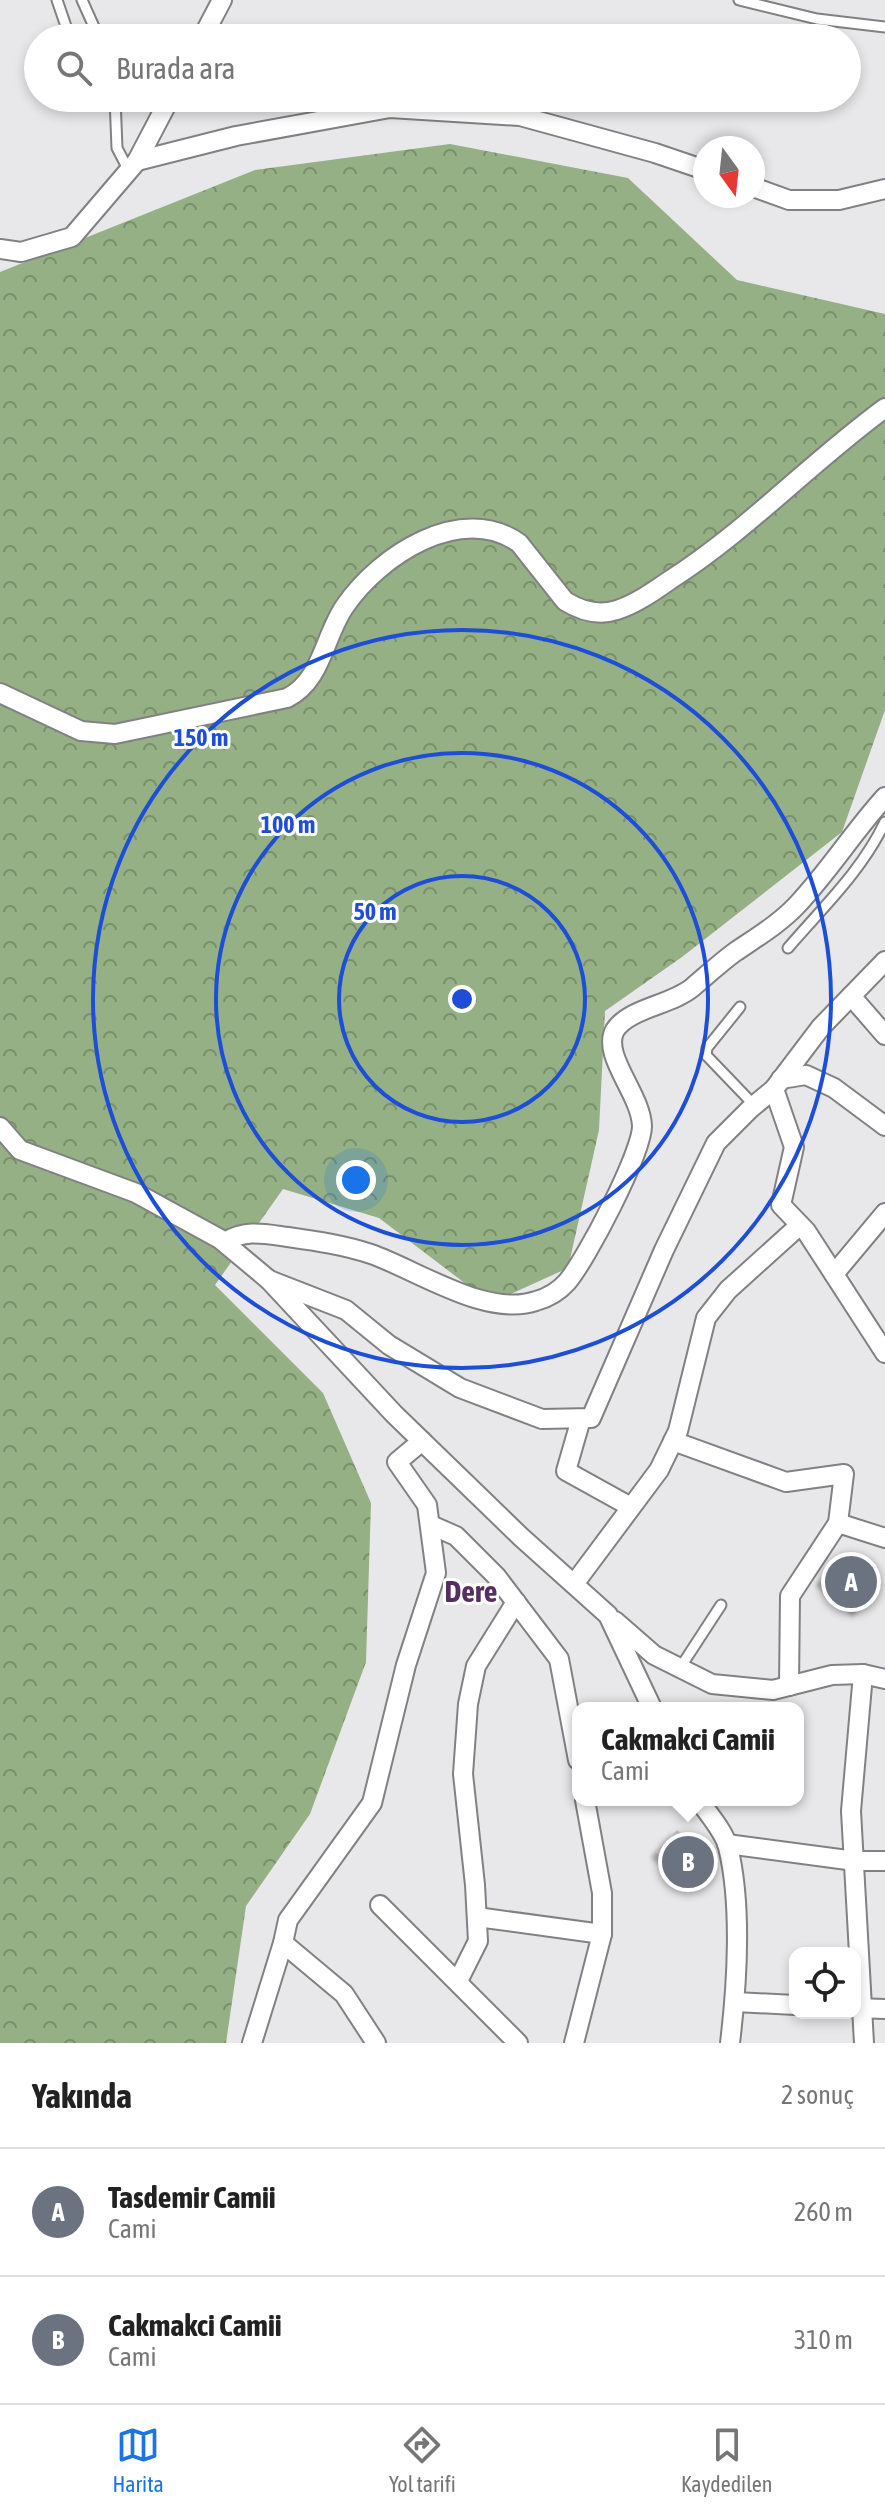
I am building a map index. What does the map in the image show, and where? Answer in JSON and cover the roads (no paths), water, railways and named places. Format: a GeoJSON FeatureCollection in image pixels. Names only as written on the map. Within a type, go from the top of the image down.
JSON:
{"type":"FeatureCollection","features":[{"type":"Feature","properties":{"kind":"street"},"geometry":{"type":"LineString","coordinates":[[209,24],[222,0]]}},
{"type":"Feature","properties":{"kind":"street"},"geometry":{"type":"LineString","coordinates":[[0,249],[21,252],[72,237],[133,166],[162,112]]}},
{"type":"Feature","properties":{"kind":"street"},"geometry":{"type":"LineString","coordinates":[[133,166],[236,136],[368,112]]}},
{"type":"Feature","properties":{"kind":"street"},"geometry":{"type":"LineString","coordinates":[[455,112],[520,116],[693,166]]}},
{"type":"Feature","properties":{"kind":"street"},"geometry":{"type":"LineString","coordinates":[[765,191],[789,200],[839,200],[885,189]]}},
{"type":"Feature","properties":{"kind":"street"},"geometry":{"type":"LineString","coordinates":[[0,693],[81,731],[115,734],[287,698],[310,681],[334,624],[372,575],[412,547],[457,530],[486,529],[510,537],[519,543],[565,601],[598,613],[619,610],[710,553],[885,408]]}},
{"type":"Feature","properties":{"kind":"street"},"geometry":{"type":"LineString","coordinates":[[225,1242],[243,1233],[334,1244],[380,1257],[442,1286],[511,1305],[536,1301],[559,1289],[568,1281],[597,1231],[639,1147],[640,1112],[612,1051],[615,1031],[641,1012],[686,993],[726,959],[783,918],[810,890],[885,797]]}},
{"type":"Feature","properties":{"kind":"street"},"geometry":{"type":"LineString","coordinates":[[269,1280],[346,1310],[389,1345],[460,1388],[542,1419],[591,1418],[664,1250],[716,1143],[777,1084],[821,1027],[885,961]]}},
{"type":"Feature","properties":{"kind":"street"},"geometry":{"type":"LineString","coordinates":[[851,996],[885,1035]]}},
{"type":"Feature","properties":{"kind":"street"},"geometry":{"type":"LineString","coordinates":[[777,1084],[806,1075],[834,1088],[885,1126]]}},
{"type":"Feature","properties":{"kind":"street"},"geometry":{"type":"LineString","coordinates":[[777,1084],[794,1147],[781,1205],[800,1225],[885,1353]]}},
{"type":"Feature","properties":{"kind":"street"},"geometry":{"type":"LineString","coordinates":[[0,1127],[20,1150],[136,1193],[225,1242],[269,1280],[422,1441],[654,1655],[712,1684],[773,1690],[832,1675],[885,1677]]}},
{"type":"Feature","properties":{"kind":"street"},"geometry":{"type":"LineString","coordinates":[[834,1274],[885,1213]]}},
{"type":"Feature","properties":{"kind":"street"},"geometry":{"type":"LineString","coordinates":[[574,1584],[659,1470],[678,1431],[706,1318],[728,1290],[800,1225]]}},
{"type":"Feature","properties":{"kind":"street"},"geometry":{"type":"LineString","coordinates":[[581,1419],[566,1471],[631,1507]]}},
{"type":"Feature","properties":{"kind":"street"},"geometry":{"type":"LineString","coordinates":[[252,2043],[288,1920],[372,1803],[406,1665],[436,1573],[427,1505],[397,1462],[422,1441]]}},
{"type":"Feature","properties":{"kind":"street"},"geometry":{"type":"LineString","coordinates":[[673,1441],[786,1482],[844,1474],[838,1523],[790,1596],[789,1686]]}},
{"type":"Feature","properties":{"kind":"street"},"geometry":{"type":"LineString","coordinates":[[838,1523],[885,1538]]}},
{"type":"Feature","properties":{"kind":"street"},"geometry":{"type":"LineString","coordinates":[[431,1525],[456,1536],[496,1576],[559,1659],[572,1728]]}},
{"type":"Feature","properties":{"kind":"street"},"geometry":{"type":"LineString","coordinates":[[458,1981],[478,1941],[463,1774],[468,1704],[476,1666],[516,1602]]}},
{"type":"Feature","properties":{"kind":"street"},"geometry":{"type":"LineString","coordinates":[[608,1615],[649,1702]]}},
{"type":"Feature","properties":{"kind":"street"},"geometry":{"type":"LineString","coordinates":[[857,1947],[851,1811],[863,1674]]}},
{"type":"Feature","properties":{"kind":"street"},"geometry":{"type":"LineString","coordinates":[[574,2043],[602,1934],[602,1893],[586,1806]]}},
{"type":"Feature","properties":{"kind":"street"},"geometry":{"type":"LineString","coordinates":[[703,1806],[727,1844],[736,1898],[735,2002],[730,2043]]}},
{"type":"Feature","properties":{"kind":"street"},"geometry":{"type":"LineString","coordinates":[[727,1844],[855,1861],[885,1861]]}},
{"type":"Feature","properties":{"kind":"street"},"geometry":{"type":"LineString","coordinates":[[380,1905],[518,2043]]}},
{"type":"Feature","properties":{"kind":"street"},"geometry":{"type":"LineString","coordinates":[[477,1917],[602,1934]]}},
{"type":"Feature","properties":{"kind":"street"},"geometry":{"type":"LineString","coordinates":[[283,1943],[344,1994],[376,2043]]}},
{"type":"Feature","properties":{"kind":"street"},"geometry":{"type":"LineString","coordinates":[[735,2002],[789,2005]]}},
{"type":"Feature","properties":{"kind":"street"},"geometry":{"type":"LineString","coordinates":[[861,2008],[885,2009]]}},
{"type":"Feature","properties":{"kind":"street"},"geometry":{"type":"LineString","coordinates":[[860,2019],[864,2043]]}},
{"type":"Feature","properties":{"kind":"lane"},"geometry":{"type":"LineString","coordinates":[[57,0],[65,24]]}},
{"type":"Feature","properties":{"kind":"lane"},"geometry":{"type":"LineString","coordinates":[[82,0],[93,24]]}},
{"type":"Feature","properties":{"kind":"lane"},"geometry":{"type":"LineString","coordinates":[[739,0],[817,19],[860,24]]}},
{"type":"Feature","properties":{"kind":"lane"},"geometry":{"type":"LineString","coordinates":[[861,24],[885,27]]}},
{"type":"Feature","properties":{"kind":"lane"},"geometry":{"type":"LineString","coordinates":[[116,112],[117,148],[133,166]]}},
{"type":"Feature","properties":{"kind":"lane"},"geometry":{"type":"LineString","coordinates":[[788,948],[846,886],[885,822]]}},
{"type":"Feature","properties":{"kind":"lane"},"geometry":{"type":"LineString","coordinates":[[740,1007],[707,1048],[706,1055],[754,1105]]}},
{"type":"Feature","properties":{"kind":"lane"},"geometry":{"type":"LineString","coordinates":[[680,1668],[721,1605]]}},
{"type":"Feature","properties":{"kind":"place","name":"Tasdemir Camii"},"geometry":{"type":"Point","coordinates":[851,1582]}},
{"type":"Feature","properties":{"kind":"place","name":"Cakmakci Camii"},"geometry":{"type":"Point","coordinates":[688,1862]}},
{"type":"Feature","properties":{"kind":"district","name":"Dere"},"geometry":{"type":"Point","coordinates":[471,1592]}}]}
